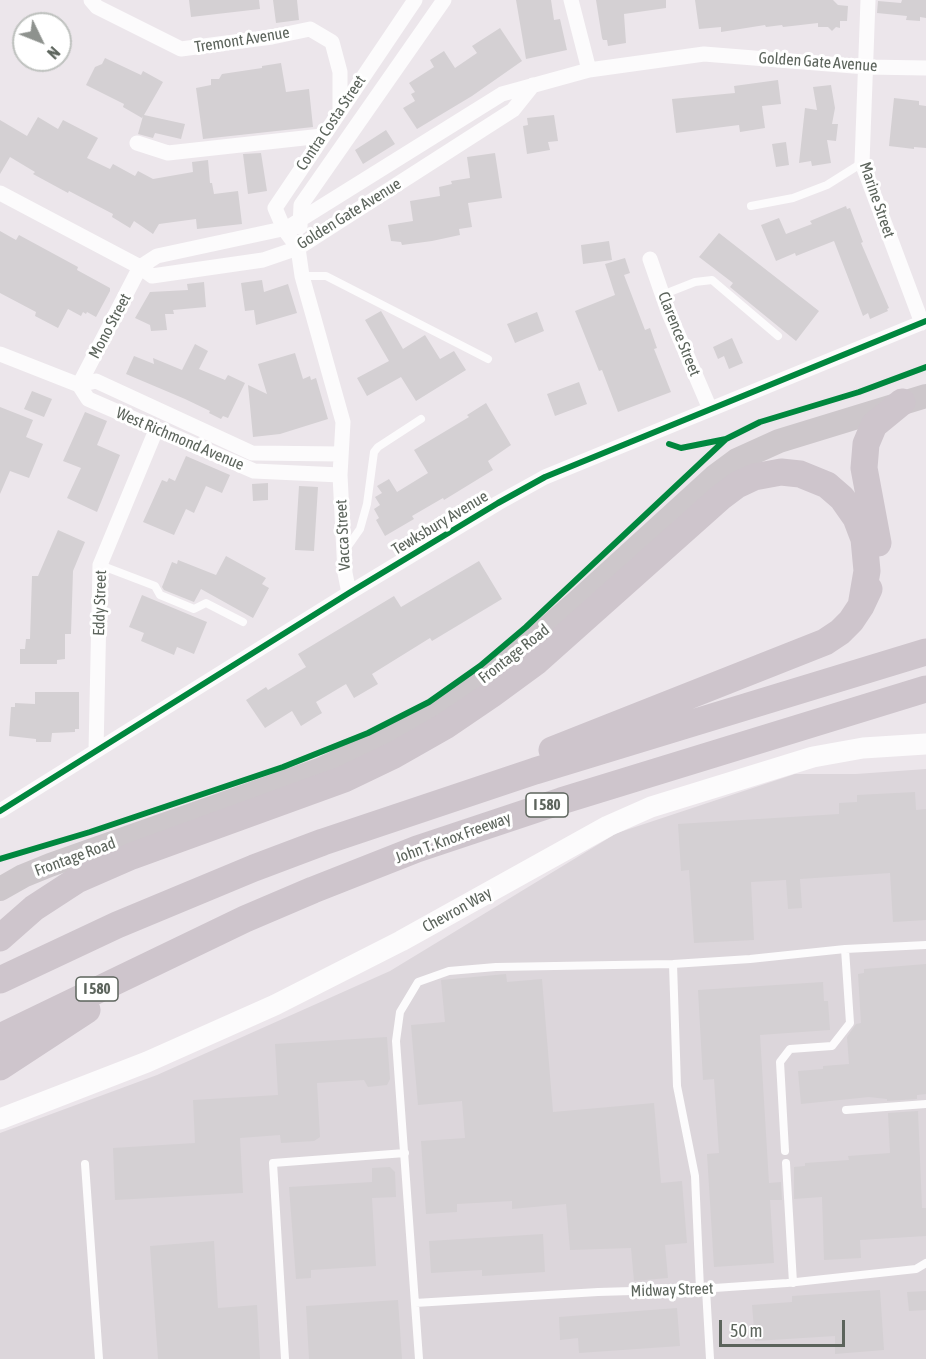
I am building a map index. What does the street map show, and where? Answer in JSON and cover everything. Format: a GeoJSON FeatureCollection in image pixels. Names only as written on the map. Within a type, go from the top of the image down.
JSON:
{"type":"FeatureCollection","features":[{"type":"Feature","properties":{"kind":"highway"},"geometry":{"type":"LineString","coordinates":[[323,842],[645,712],[816,646],[840,632],[861,606],[874,573],[878,544],[864,468],[866,444],[874,425],[914,399]]}},
{"type":"Feature","properties":{"kind":"highway"},"geometry":{"type":"LineString","coordinates":[[0,938],[34,908],[77,880],[132,856],[344,779],[394,755],[445,726],[537,661],[699,516],[729,491],[754,477],[781,472],[800,474],[827,485],[842,498],[856,518],[866,549],[866,580],[861,606]]}},
{"type":"Feature","properties":{"kind":"highway","name":"I 580"},"geometry":{"type":"LineString","coordinates":[[0,980],[94,936],[245,871],[323,842],[535,771],[926,652]]}},
{"type":"Feature","properties":{"kind":"highway","name":"John T. Knox Freeway"},"geometry":{"type":"LineString","coordinates":[[9,1033],[178,951],[313,890],[452,837],[572,797],[926,689]]}},
{"type":"Feature","properties":{"kind":"highway"},"geometry":{"type":"LineString","coordinates":[[2,1066],[178,951]]}},
{"type":"Feature","properties":{"kind":"main road","name":"Frontage Road"},"geometry":{"type":"LineString","coordinates":[[0,890],[23,876],[319,770],[393,735],[456,698],[522,649],[714,477],[737,460],[779,441],[914,399]]}},
{"type":"Feature","properties":{"kind":"street","name":"Tremont Avenue"},"geometry":{"type":"LineString","coordinates":[[92,0],[97,7],[181,49],[272,37],[310,29],[332,42],[340,72],[340,111]]}},
{"type":"Feature","properties":{"kind":"street","name":"Contra Costa Street"},"geometry":{"type":"LineString","coordinates":[[298,253],[275,208],[415,0]]}},
{"type":"Feature","properties":{"kind":"street","name":"Contra Costa Street"},"geometry":{"type":"LineString","coordinates":[[298,253],[301,205],[444,0]]}},
{"type":"Feature","properties":{"kind":"street"},"geometry":{"type":"LineString","coordinates":[[571,0],[589,70]]}},
{"type":"Feature","properties":{"kind":"street","name":"Marine Street"},"geometry":{"type":"LineString","coordinates":[[868,0],[862,164],[924,322]]}},
{"type":"Feature","properties":{"kind":"street","name":"Golden Gate Avenue"},"geometry":{"type":"LineString","coordinates":[[141,267],[157,256],[284,229],[502,94],[589,70],[704,54],[866,67],[926,68]]}},
{"type":"Feature","properties":{"kind":"street","name":"Golden Gate Avenue"},"geometry":{"type":"LineString","coordinates":[[0,194],[141,267],[152,276],[298,253],[513,110],[533,85]]}},
{"type":"Feature","properties":{"kind":"street"},"geometry":{"type":"LineString","coordinates":[[137,143],[168,153],[322,136]]}},
{"type":"Feature","properties":{"kind":"street"},"geometry":{"type":"LineString","coordinates":[[298,253],[302,276],[343,423],[340,476]]}},
{"type":"Feature","properties":{"kind":"street","name":"Clarence Street"},"geometry":{"type":"LineString","coordinates":[[650,258],[662,295],[710,409]]}},
{"type":"Feature","properties":{"kind":"street","name":"Mono Street"},"geometry":{"type":"LineString","coordinates":[[79,385],[141,267]]}},
{"type":"Feature","properties":{"kind":"street","name":"Tewksbury Avenue"},"geometry":{"type":"LineString","coordinates":[[0,811],[349,593],[545,477],[924,322]]}},
{"type":"Feature","properties":{"kind":"street","name":"West Richmond Avenue"},"geometry":{"type":"LineString","coordinates":[[0,354],[79,385],[96,381],[252,453],[341,454]]}},
{"type":"Feature","properties":{"kind":"street","name":"West Richmond Avenue"},"geometry":{"type":"LineString","coordinates":[[79,385],[88,399],[254,471],[340,476]]}},
{"type":"Feature","properties":{"kind":"street","name":"Eddy Street"},"geometry":{"type":"LineString","coordinates":[[96,751],[100,566],[156,430]]}},
{"type":"Feature","properties":{"kind":"street","name":"Vacca Street"},"geometry":{"type":"LineString","coordinates":[[340,476],[345,573],[349,593]]}},
{"type":"Feature","properties":{"kind":"street","name":"Chevron Way"},"geometry":{"type":"LineString","coordinates":[[0,1119],[147,1062],[296,995],[401,942],[608,826],[651,807],[813,757],[871,747],[926,744]]}},
{"type":"Feature","properties":{"kind":"lane"},"geometry":{"type":"LineString","coordinates":[[751,206],[793,198],[827,185],[862,164]]}},
{"type":"Feature","properties":{"kind":"lane"},"geometry":{"type":"LineString","coordinates":[[302,276],[326,276],[488,359]]}},
{"type":"Feature","properties":{"kind":"lane"},"geometry":{"type":"LineString","coordinates":[[662,295],[695,282],[712,280],[778,336]]}},
{"type":"Feature","properties":{"kind":"lane"},"geometry":{"type":"LineString","coordinates":[[344,552],[360,529],[367,504],[375,452],[378,447],[421,419]]}},
{"type":"Feature","properties":{"kind":"lane"},"geometry":{"type":"LineString","coordinates":[[100,566],[155,586],[160,595],[194,609],[206,603],[243,622]]}},
{"type":"Feature","properties":{"kind":"lane"},"geometry":{"type":"LineString","coordinates":[[419,1359],[396,1041],[400,1012],[418,982],[448,971],[496,967],[673,964],[926,945]]}},
{"type":"Feature","properties":{"kind":"lane"},"geometry":{"type":"LineString","coordinates":[[785,1151],[780,1062],[790,1049],[832,1046],[850,1023],[845,950]]}},
{"type":"Feature","properties":{"kind":"lane"},"geometry":{"type":"LineString","coordinates":[[673,964],[677,1086],[695,1176],[710,1359]]}},
{"type":"Feature","properties":{"kind":"lane"},"geometry":{"type":"LineString","coordinates":[[846,1110],[926,1104]]}},
{"type":"Feature","properties":{"kind":"lane"},"geometry":{"type":"LineString","coordinates":[[285,1359],[273,1163],[405,1153]]}},
{"type":"Feature","properties":{"kind":"lane"},"geometry":{"type":"LineString","coordinates":[[786,1163],[793,1283]]}},
{"type":"Feature","properties":{"kind":"lane"},"geometry":{"type":"LineString","coordinates":[[85,1164],[99,1359]]}},
{"type":"Feature","properties":{"kind":"lane","name":"Midway Street"},"geometry":{"type":"LineString","coordinates":[[415,1303],[793,1283],[916,1269],[926,1263]]}},
{"type":"Feature","properties":{"kind":"shaded area"},"geometry":{"type":"Polygon","coordinates":[[[926,769],[926,1359],[0,1359],[0,1133],[157,1075],[390,971],[617,833],[795,774],[856,774],[926,769]]]}},
{"type":"Feature","properties":{"kind":"building"},"geometry":{"type":"Polygon","coordinates":[[[189,0],[259,0],[260,9],[191,17],[189,0]]]}},
{"type":"Feature","properties":{"kind":"building"},"geometry":{"type":"Polygon","coordinates":[[[273,0],[297,0],[299,20],[276,23],[273,0]]]}},
{"type":"Feature","properties":{"kind":"building"},"geometry":{"type":"Polygon","coordinates":[[[516,0],[551,0],[554,20],[560,19],[567,50],[526,59],[516,0]]]}},
{"type":"Feature","properties":{"kind":"building"},"geometry":{"type":"Polygon","coordinates":[[[596,0],[666,0],[666,8],[624,14],[626,43],[608,46],[607,40],[602,38],[596,0]]]}},
{"type":"Feature","properties":{"kind":"building"},"geometry":{"type":"Polygon","coordinates":[[[695,0],[833,0],[838,5],[848,6],[847,21],[840,21],[840,28],[836,27],[832,31],[828,27],[818,27],[818,23],[783,27],[782,25],[766,27],[765,25],[721,32],[721,27],[699,29],[695,0]]]}},
{"type":"Feature","properties":{"kind":"building"},"geometry":{"type":"Polygon","coordinates":[[[902,0],[926,0],[926,18],[920,17],[920,21],[906,20],[907,16],[877,13],[878,1],[901,3],[902,0]]]}},
{"type":"Feature","properties":{"kind":"building"},"geometry":{"type":"Polygon","coordinates":[[[500,28],[522,61],[472,96],[417,129],[403,108],[415,101],[411,94],[415,92],[409,83],[434,67],[430,60],[444,51],[455,68],[477,53],[472,46],[500,28]]]}},
{"type":"Feature","properties":{"kind":"building"},"geometry":{"type":"Polygon","coordinates":[[[105,58],[141,75],[143,71],[163,82],[144,115],[185,124],[181,139],[155,133],[153,138],[138,134],[143,116],[142,118],[123,107],[124,104],[86,85],[95,67],[102,64],[105,58]]]}},
{"type":"Feature","properties":{"kind":"building"},"geometry":{"type":"Polygon","coordinates":[[[281,63],[286,92],[309,89],[313,127],[203,139],[196,88],[211,85],[211,79],[219,79],[222,74],[281,63]]]}},
{"type":"Feature","properties":{"kind":"building"},"geometry":{"type":"Polygon","coordinates":[[[778,80],[781,104],[762,106],[765,128],[740,132],[739,125],[676,133],[672,99],[735,93],[734,86],[778,80]]]}},
{"type":"Feature","properties":{"kind":"building"},"geometry":{"type":"Polygon","coordinates":[[[831,85],[835,108],[832,124],[838,124],[836,141],[827,140],[831,163],[812,166],[811,161],[799,163],[805,108],[817,110],[813,87],[831,85]]]}},
{"type":"Feature","properties":{"kind":"building"},"geometry":{"type":"Polygon","coordinates":[[[894,98],[919,101],[919,105],[926,106],[926,148],[889,146],[894,98]]]}},
{"type":"Feature","properties":{"kind":"building"},"geometry":{"type":"Polygon","coordinates":[[[554,115],[558,141],[548,142],[550,150],[527,154],[523,126],[528,125],[527,118],[554,115]]]}},
{"type":"Feature","properties":{"kind":"building"},"geometry":{"type":"Polygon","coordinates":[[[38,117],[58,129],[63,120],[98,138],[87,158],[110,169],[113,164],[135,176],[138,171],[153,179],[193,172],[192,162],[208,160],[210,183],[212,183],[214,194],[238,191],[242,224],[197,229],[196,219],[159,224],[153,234],[134,221],[130,228],[112,217],[113,214],[33,174],[35,172],[10,157],[0,174],[0,120],[27,136],[38,117]]]}},
{"type":"Feature","properties":{"kind":"building"},"geometry":{"type":"Polygon","coordinates":[[[386,130],[395,144],[363,164],[355,150],[386,130]]]}},
{"type":"Feature","properties":{"kind":"building"},"geometry":{"type":"Polygon","coordinates":[[[786,142],[789,165],[776,167],[772,144],[786,142]]]}},
{"type":"Feature","properties":{"kind":"building"},"geometry":{"type":"Polygon","coordinates":[[[261,153],[267,191],[248,194],[243,154],[261,153]]]}},
{"type":"Feature","properties":{"kind":"building"},"geometry":{"type":"Polygon","coordinates":[[[495,153],[502,198],[468,203],[472,227],[459,229],[460,235],[432,241],[402,245],[401,242],[391,241],[388,225],[413,221],[410,201],[440,196],[439,187],[452,184],[451,181],[470,178],[467,157],[495,153]]]}},
{"type":"Feature","properties":{"kind":"building"},"geometry":{"type":"Polygon","coordinates":[[[846,206],[847,209],[850,208],[863,242],[861,243],[889,308],[888,311],[870,319],[868,313],[863,316],[834,241],[776,261],[761,225],[779,218],[786,234],[812,224],[810,221],[846,206]]]}},
{"type":"Feature","properties":{"kind":"building"},"geometry":{"type":"Polygon","coordinates":[[[0,231],[16,240],[19,235],[78,267],[77,270],[110,288],[96,317],[87,312],[86,314],[83,312],[81,316],[68,309],[58,328],[35,316],[36,312],[0,293],[0,231]]]}},
{"type":"Feature","properties":{"kind":"building"},"geometry":{"type":"Polygon","coordinates":[[[719,233],[819,311],[796,341],[730,287],[733,283],[699,257],[719,233]]]}},
{"type":"Feature","properties":{"kind":"building"},"geometry":{"type":"Polygon","coordinates":[[[609,241],[612,260],[583,264],[581,245],[609,241]]]}},
{"type":"Feature","properties":{"kind":"building"},"geometry":{"type":"Polygon","coordinates":[[[625,258],[630,273],[624,275],[645,330],[650,328],[657,348],[654,349],[671,392],[618,412],[575,311],[615,295],[605,264],[625,258]]]}},
{"type":"Feature","properties":{"kind":"building"},"geometry":{"type":"Polygon","coordinates":[[[262,280],[264,292],[288,284],[297,313],[256,325],[254,310],[245,311],[241,283],[262,280]]]}},
{"type":"Feature","properties":{"kind":"building"},"geometry":{"type":"Polygon","coordinates":[[[204,282],[206,307],[173,310],[174,314],[165,314],[167,330],[151,331],[150,325],[135,318],[150,292],[188,290],[187,284],[204,282]]]}},
{"type":"Feature","properties":{"kind":"building"},"geometry":{"type":"Polygon","coordinates":[[[381,311],[403,349],[425,335],[440,359],[454,351],[466,370],[416,401],[401,377],[367,396],[357,378],[389,361],[365,320],[381,311]]]}},
{"type":"Feature","properties":{"kind":"building"},"geometry":{"type":"Polygon","coordinates":[[[537,312],[544,331],[515,343],[507,324],[537,312]]]}},
{"type":"Feature","properties":{"kind":"building"},"geometry":{"type":"Polygon","coordinates":[[[732,338],[743,363],[729,369],[724,356],[718,359],[713,347],[732,338]]]}},
{"type":"Feature","properties":{"kind":"building"},"geometry":{"type":"Polygon","coordinates":[[[195,344],[208,351],[199,369],[225,380],[228,375],[245,383],[228,418],[223,416],[221,419],[185,399],[126,374],[134,356],[154,364],[153,358],[182,370],[195,344]]]}},
{"type":"Feature","properties":{"kind":"building"},"geometry":{"type":"Polygon","coordinates":[[[295,353],[303,379],[310,376],[311,380],[316,378],[328,419],[280,434],[253,437],[248,385],[267,394],[258,364],[295,353]]]}},
{"type":"Feature","properties":{"kind":"building"},"geometry":{"type":"Polygon","coordinates":[[[579,382],[587,404],[555,416],[547,394],[579,382]]]}},
{"type":"Feature","properties":{"kind":"building"},"geometry":{"type":"Polygon","coordinates":[[[32,391],[52,399],[44,417],[24,409],[32,391]]]}},
{"type":"Feature","properties":{"kind":"building"},"geometry":{"type":"Polygon","coordinates":[[[486,403],[511,445],[488,461],[493,470],[444,500],[443,498],[412,516],[414,519],[385,536],[376,520],[379,518],[374,509],[380,505],[375,497],[382,493],[377,486],[389,479],[397,492],[428,473],[414,450],[469,417],[467,415],[486,403]]]}},
{"type":"Feature","properties":{"kind":"building"},"geometry":{"type":"Polygon","coordinates":[[[0,407],[33,420],[26,437],[43,444],[29,478],[10,471],[0,494],[0,407]]]}},
{"type":"Feature","properties":{"kind":"building"},"geometry":{"type":"Polygon","coordinates":[[[85,412],[107,421],[97,445],[120,455],[97,512],[67,498],[81,468],[63,461],[85,412]]]}},
{"type":"Feature","properties":{"kind":"building"},"geometry":{"type":"Polygon","coordinates":[[[186,456],[230,475],[222,493],[206,486],[194,513],[186,509],[174,535],[143,522],[162,480],[167,482],[169,478],[175,481],[186,456]]]}},
{"type":"Feature","properties":{"kind":"building"},"geometry":{"type":"Polygon","coordinates":[[[268,483],[268,500],[253,501],[252,484],[268,483]]]}},
{"type":"Feature","properties":{"kind":"building"},"geometry":{"type":"Polygon","coordinates":[[[299,486],[318,487],[314,551],[295,550],[299,486]]]}},
{"type":"Feature","properties":{"kind":"building"},"geometry":{"type":"Polygon","coordinates":[[[58,530],[85,542],[73,571],[71,634],[65,634],[65,659],[57,660],[57,664],[20,664],[20,649],[25,649],[26,639],[30,639],[32,576],[38,576],[58,530]]]}},
{"type":"Feature","properties":{"kind":"building"},"geometry":{"type":"Polygon","coordinates":[[[226,556],[266,578],[262,584],[269,588],[253,618],[201,589],[194,602],[164,590],[162,587],[172,562],[177,564],[178,560],[216,575],[226,556]]]}},
{"type":"Feature","properties":{"kind":"building"},"geometry":{"type":"Polygon","coordinates":[[[479,561],[502,599],[432,641],[430,638],[372,674],[378,684],[354,698],[346,684],[316,702],[322,713],[301,726],[292,711],[265,728],[246,700],[266,687],[268,690],[306,667],[298,654],[394,596],[401,607],[479,561]]]}},
{"type":"Feature","properties":{"kind":"building"},"geometry":{"type":"Polygon","coordinates":[[[142,595],[207,622],[194,654],[177,647],[174,655],[141,641],[144,633],[129,627],[142,595]]]}},
{"type":"Feature","properties":{"kind":"building"},"geometry":{"type":"Polygon","coordinates":[[[35,692],[79,692],[79,729],[75,729],[75,732],[52,733],[51,742],[36,742],[36,739],[9,736],[11,707],[15,707],[15,703],[35,704],[35,692]]]}},
{"type":"Feature","properties":{"kind":"building"},"geometry":{"type":"Polygon","coordinates":[[[915,792],[916,810],[926,809],[926,920],[893,922],[890,873],[800,879],[802,908],[788,909],[786,880],[751,882],[754,940],[694,943],[689,870],[681,871],[678,824],[839,814],[839,803],[857,802],[857,795],[915,792]]]}},
{"type":"Feature","properties":{"kind":"building"},"geometry":{"type":"Polygon","coordinates":[[[926,964],[926,1094],[917,1095],[917,1099],[887,1101],[887,1099],[869,1097],[801,1104],[798,1071],[849,1064],[847,1037],[856,1024],[861,1023],[858,974],[864,973],[864,969],[926,964]]]}},
{"type":"Feature","properties":{"kind":"building"},"geometry":{"type":"Polygon","coordinates":[[[506,974],[507,982],[542,979],[553,1112],[654,1103],[661,1183],[682,1181],[687,1243],[665,1245],[668,1278],[634,1281],[631,1248],[570,1250],[566,1204],[512,1209],[512,1201],[457,1204],[457,1212],[426,1214],[421,1141],[465,1138],[462,1101],[418,1105],[411,1025],[445,1022],[441,980],[506,974]]]}},
{"type":"Feature","properties":{"kind":"building"},"geometry":{"type":"Polygon","coordinates":[[[823,982],[824,1001],[828,1001],[830,1030],[760,1035],[769,1183],[781,1182],[782,1200],[770,1200],[774,1263],[714,1267],[707,1154],[719,1153],[714,1079],[703,1080],[698,990],[823,982]]]}},
{"type":"Feature","properties":{"kind":"building"},"geometry":{"type":"Polygon","coordinates":[[[387,1037],[390,1079],[387,1085],[368,1087],[364,1080],[317,1083],[320,1137],[314,1141],[281,1143],[280,1135],[240,1138],[243,1193],[115,1200],[113,1148],[195,1143],[193,1100],[278,1095],[275,1044],[387,1037]]]}},
{"type":"Feature","properties":{"kind":"building"},"geometry":{"type":"Polygon","coordinates":[[[918,1111],[922,1208],[926,1208],[926,1236],[860,1240],[861,1258],[824,1260],[822,1197],[794,1199],[794,1167],[805,1166],[805,1163],[849,1160],[848,1156],[890,1153],[888,1113],[918,1111]]]}},
{"type":"Feature","properties":{"kind":"building"},"geometry":{"type":"Polygon","coordinates":[[[390,1167],[395,1172],[396,1197],[372,1198],[376,1266],[311,1270],[311,1278],[296,1279],[289,1187],[372,1182],[372,1168],[390,1167]]]}},
{"type":"Feature","properties":{"kind":"building"},"geometry":{"type":"Polygon","coordinates":[[[543,1234],[545,1272],[482,1276],[482,1270],[431,1273],[429,1241],[543,1234]]]}},
{"type":"Feature","properties":{"kind":"building"},"geometry":{"type":"Polygon","coordinates":[[[214,1241],[218,1308],[257,1305],[260,1359],[158,1359],[150,1246],[214,1241]]]}},
{"type":"Feature","properties":{"kind":"building"},"geometry":{"type":"Polygon","coordinates":[[[880,1290],[884,1350],[835,1354],[835,1336],[755,1341],[752,1305],[792,1302],[792,1296],[880,1290]]]}},
{"type":"Feature","properties":{"kind":"building"},"geometry":{"type":"Polygon","coordinates":[[[926,1291],[926,1310],[909,1311],[907,1292],[926,1291]]]}},
{"type":"Feature","properties":{"kind":"building"},"geometry":{"type":"Polygon","coordinates":[[[398,1300],[402,1359],[309,1359],[306,1306],[398,1300]]]}},
{"type":"Feature","properties":{"kind":"building"},"geometry":{"type":"Polygon","coordinates":[[[677,1308],[680,1346],[579,1353],[578,1338],[560,1340],[559,1317],[677,1308]]]}},
{"type":"Feature","properties":{"kind":"cycle path"},"geometry":{"type":"LineString","coordinates":[[0,811],[349,593],[545,477],[926,321]]}},
{"type":"Feature","properties":{"kind":"cycle path"},"geometry":{"type":"LineString","coordinates":[[669,444],[681,448],[726,439],[760,422],[859,392],[926,367]]}},
{"type":"Feature","properties":{"kind":"cycle path"},"geometry":{"type":"LineString","coordinates":[[0,859],[90,832],[283,767],[368,733],[429,702],[480,666],[526,627],[726,439]]}}]}
